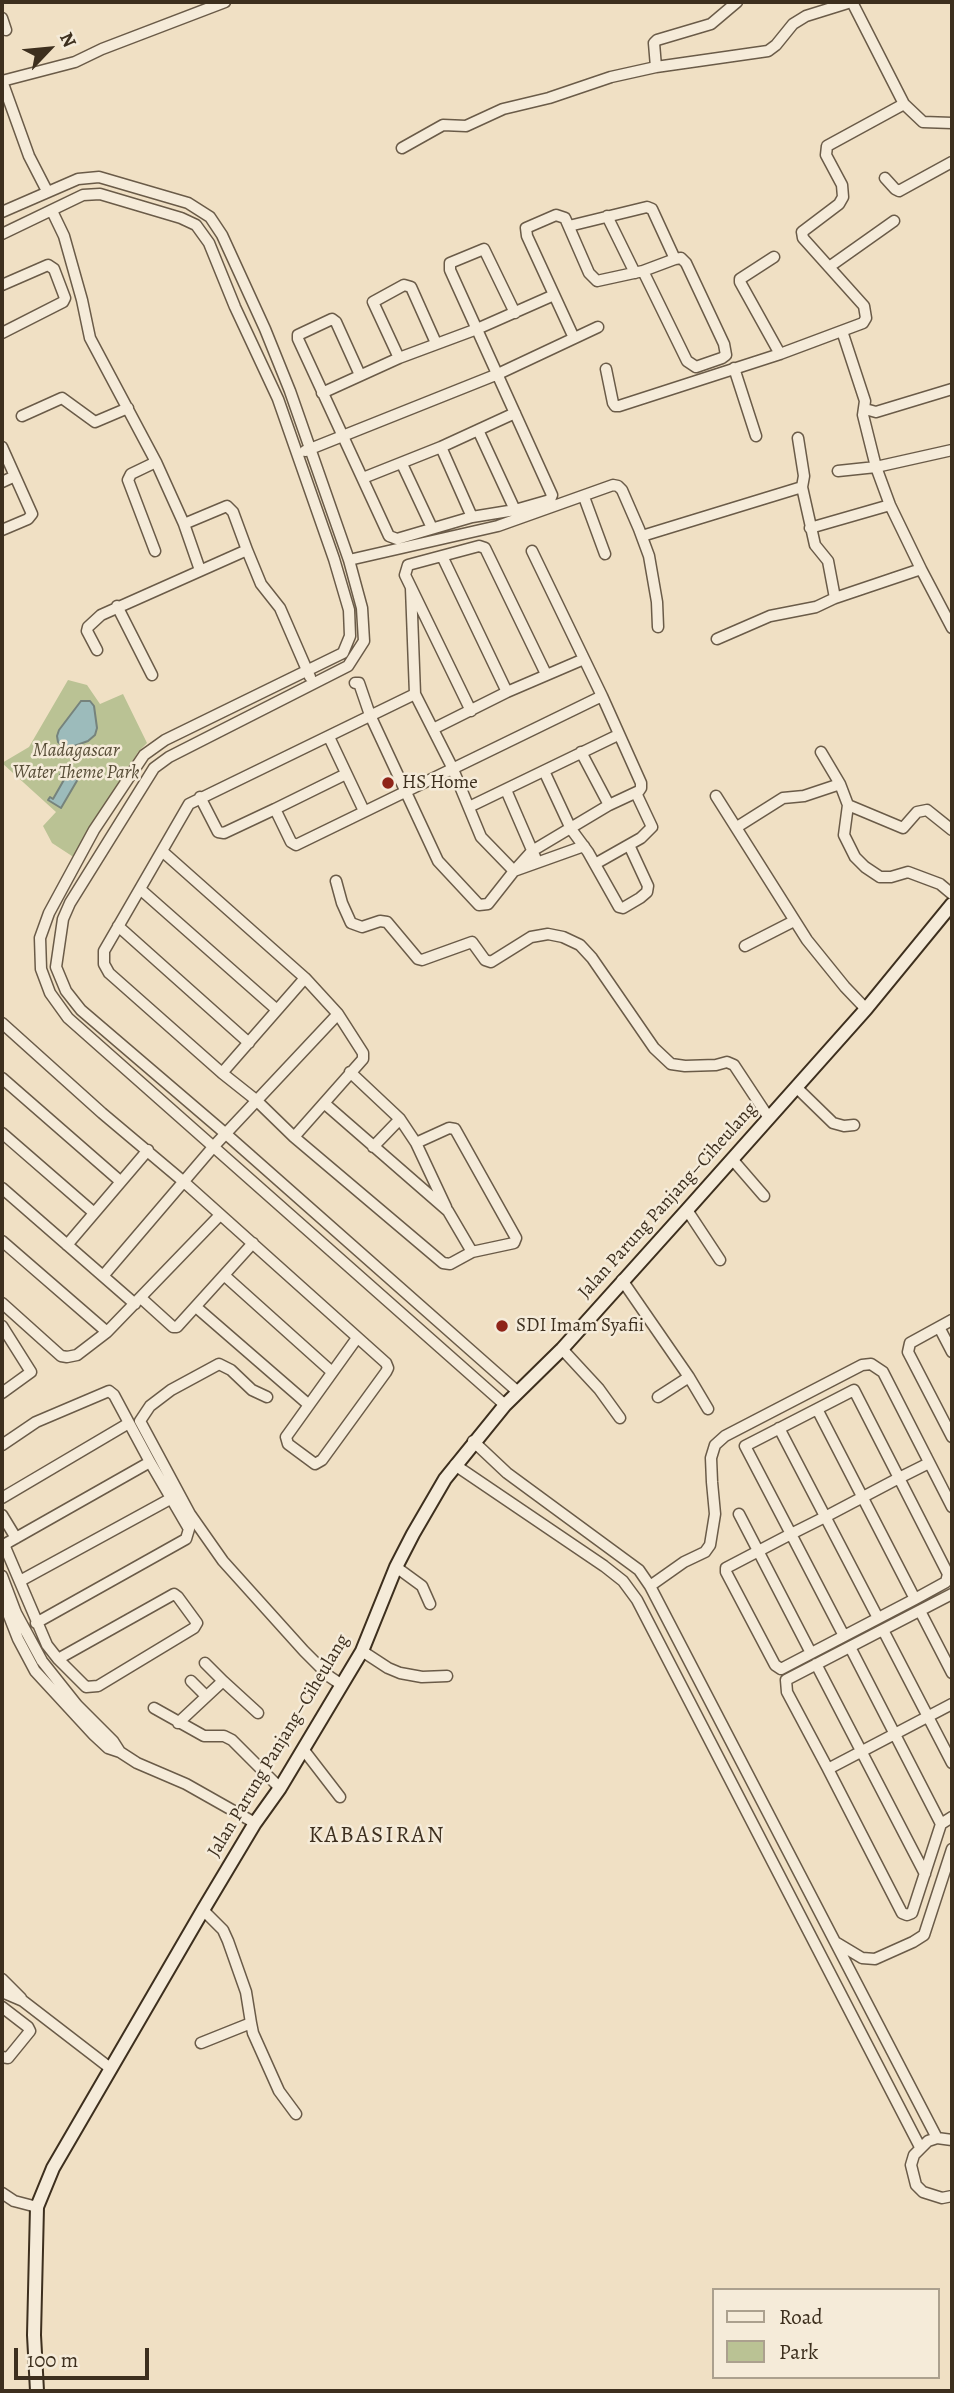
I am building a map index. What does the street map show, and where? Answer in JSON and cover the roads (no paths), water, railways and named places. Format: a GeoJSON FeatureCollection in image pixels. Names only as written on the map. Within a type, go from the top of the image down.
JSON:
{"type":"FeatureCollection","features":[{"type":"Feature","properties":{"kind":"street"},"geometry":{"type":"LineString","coordinates":[[47,191],[29,156],[2,81],[75,62],[102,48],[225,2]]}},
{"type":"Feature","properties":{"kind":"street"},"geometry":{"type":"LineString","coordinates":[[656,67],[654,43],[711,24],[737,2]]}},
{"type":"Feature","properties":{"kind":"street"},"geometry":{"type":"LineString","coordinates":[[402,148],[443,125],[466,126],[503,109],[549,98],[611,77],[656,67],[768,51],[793,24],[806,16],[851,2],[904,104],[923,122],[952,123]]}},
{"type":"Feature","properties":{"kind":"street"},"geometry":{"type":"LineString","coordinates":[[2,18],[6,30]]}},
{"type":"Feature","properties":{"kind":"street"},"geometry":{"type":"LineString","coordinates":[[606,369],[615,406],[780,354],[863,323],[866,311],[864,306],[802,235],[803,230],[839,204],[843,197],[842,185],[826,155],[827,146],[904,104]]}},
{"type":"Feature","properties":{"kind":"street"},"geometry":{"type":"LineString","coordinates":[[885,178],[899,191],[952,162]]}},
{"type":"Feature","properties":{"kind":"street"},"geometry":{"type":"LineString","coordinates":[[2,212],[78,179],[99,177],[188,203],[210,217],[222,235],[265,329],[311,449],[349,560],[362,608],[364,641],[348,666],[169,757],[154,768],[70,903],[59,935],[56,967],[66,991],[81,1010],[518,1392]]}},
{"type":"Feature","properties":{"kind":"street"},"geometry":{"type":"LineString","coordinates":[[2,234],[83,195],[100,194],[181,218],[196,225],[209,243],[235,307],[278,399],[334,559],[348,610],[349,636],[343,653],[348,666],[355,682],[359,684],[370,715],[438,861],[480,905],[488,904],[514,870],[533,851],[609,805],[636,793],[641,783],[532,551]]}},
{"type":"Feature","properties":{"kind":"street"},"geometry":{"type":"LineString","coordinates":[[569,226],[650,208],[675,259]]}},
{"type":"Feature","properties":{"kind":"street"},"geometry":{"type":"LineString","coordinates":[[52,211],[64,236],[82,300],[87,330],[156,462],[184,524],[200,570]]}},
{"type":"Feature","properties":{"kind":"street"},"geometry":{"type":"LineString","coordinates":[[573,338],[526,230],[529,226],[556,215],[565,218],[594,279],[602,281],[639,272],[681,258],[686,263],[726,355],[696,368],[687,361],[639,272],[607,216]]}},
{"type":"Feature","properties":{"kind":"street"},"geometry":{"type":"LineString","coordinates":[[829,267],[894,221]]}},
{"type":"Feature","properties":{"kind":"street"},"geometry":{"type":"LineString","coordinates":[[360,375],[336,322],[329,320],[300,332],[298,339],[389,536],[397,539],[472,517],[514,510],[550,500],[552,495],[449,266],[450,263],[481,248],[486,251],[515,313]]}},
{"type":"Feature","properties":{"kind":"street"},"geometry":{"type":"LineString","coordinates":[[774,257],[740,279],[740,282],[780,354]]}},
{"type":"Feature","properties":{"kind":"street"},"geometry":{"type":"LineString","coordinates":[[2,285],[48,265],[54,269],[65,298],[64,302],[2,333]]}},
{"type":"Feature","properties":{"kind":"street"},"geometry":{"type":"LineString","coordinates":[[399,358],[373,302],[404,285],[411,287],[436,343]]}},
{"type":"Feature","properties":{"kind":"street"},"geometry":{"type":"LineString","coordinates":[[322,393],[399,358],[477,329],[554,295]]}},
{"type":"Feature","properties":{"kind":"street"},"geometry":{"type":"LineString","coordinates":[[297,454],[498,374],[598,327]]}},
{"type":"Feature","properties":{"kind":"street"},"geometry":{"type":"LineString","coordinates":[[842,331],[865,401],[863,415],[876,467],[890,505],[952,628]]}},
{"type":"Feature","properties":{"kind":"street"},"geometry":{"type":"LineString","coordinates":[[734,368],[755,436]]}},
{"type":"Feature","properties":{"kind":"street"},"geometry":{"type":"LineString","coordinates":[[865,409],[876,412],[952,389]]}},
{"type":"Feature","properties":{"kind":"street"},"geometry":{"type":"LineString","coordinates":[[22,416],[62,398],[95,422],[128,408]]}},
{"type":"Feature","properties":{"kind":"street"},"geometry":{"type":"LineString","coordinates":[[363,478],[402,464],[515,413]]}},
{"type":"Feature","properties":{"kind":"street"},"geometry":{"type":"LineString","coordinates":[[478,430],[514,510]]}},
{"type":"Feature","properties":{"kind":"street"},"geometry":{"type":"LineString","coordinates":[[798,438],[804,476],[802,487],[810,528],[817,549],[828,561],[835,598]]}},
{"type":"Feature","properties":{"kind":"street"},"geometry":{"type":"LineString","coordinates":[[2,447],[32,514],[28,519],[2,530]]}},
{"type":"Feature","properties":{"kind":"street"},"geometry":{"type":"LineString","coordinates":[[441,447],[472,517]]}},
{"type":"Feature","properties":{"kind":"street"},"geometry":{"type":"LineString","coordinates":[[838,471],[876,467],[952,450]]}},
{"type":"Feature","properties":{"kind":"street"},"geometry":{"type":"LineString","coordinates":[[155,551],[128,480],[131,474],[156,462]]}},
{"type":"Feature","properties":{"kind":"street"},"geometry":{"type":"LineString","coordinates":[[402,464],[432,528]]}},
{"type":"Feature","properties":{"kind":"street"},"geometry":{"type":"LineString","coordinates":[[2,482],[15,476]]}},
{"type":"Feature","properties":{"kind":"street"},"geometry":{"type":"LineString","coordinates":[[349,560],[498,526],[613,485],[618,486],[642,536],[654,578],[658,627]]}},
{"type":"Feature","properties":{"kind":"street"},"geometry":{"type":"LineString","coordinates":[[642,536],[802,487]]}},
{"type":"Feature","properties":{"kind":"street"},"geometry":{"type":"LineString","coordinates":[[583,497],[606,554]]}},
{"type":"Feature","properties":{"kind":"street"},"geometry":{"type":"LineString","coordinates":[[810,528],[890,505]]}},
{"type":"Feature","properties":{"kind":"street"},"geometry":{"type":"LineString","coordinates":[[184,524],[227,506],[233,512],[261,584],[280,608],[313,683]]}},
{"type":"Feature","properties":{"kind":"street"},"geometry":{"type":"LineString","coordinates":[[471,711],[405,575],[408,565],[479,546],[485,548],[546,674]]}},
{"type":"Feature","properties":{"kind":"street"},"geometry":{"type":"LineString","coordinates":[[97,650],[87,631],[101,615],[247,550]]}},
{"type":"Feature","properties":{"kind":"street"},"geometry":{"type":"LineString","coordinates":[[442,556],[507,692]]}},
{"type":"Feature","properties":{"kind":"street"},"geometry":{"type":"LineString","coordinates":[[717,639],[770,616],[816,607],[921,569]]}},
{"type":"Feature","properties":{"kind":"street"},"geometry":{"type":"LineString","coordinates":[[411,588],[415,694],[452,767],[481,837],[514,870]]}},
{"type":"Feature","properties":{"kind":"street"},"geometry":{"type":"LineString","coordinates":[[117,606],[152,674]]}},
{"type":"Feature","properties":{"kind":"street"},"geometry":{"type":"LineString","coordinates":[[343,653],[164,740],[144,755],[94,830],[58,893],[40,938],[41,968],[50,993],[68,1018],[505,1405]]}},
{"type":"Feature","properties":{"kind":"street"},"geometry":{"type":"LineString","coordinates":[[433,729],[507,692],[584,659]]}},
{"type":"Feature","properties":{"kind":"street"},"geometry":{"type":"LineString","coordinates":[[415,694],[189,804],[104,951],[104,964],[109,973],[256,1100],[294,1137],[443,1264],[450,1265],[472,1252],[514,1243],[516,1238],[456,1129],[449,1128],[416,1143]]}},
{"type":"Feature","properties":{"kind":"street"},"geometry":{"type":"LineString","coordinates":[[275,809],[291,842],[296,845],[601,696]]}},
{"type":"Feature","properties":{"kind":"street"},"geometry":{"type":"LineString","coordinates":[[469,807],[618,735]]}},
{"type":"Feature","properties":{"kind":"street"},"geometry":{"type":"LineString","coordinates":[[329,737],[364,811]]}},
{"type":"Feature","properties":{"kind":"street"},"geometry":{"type":"LineString","coordinates":[[821,751],[840,784],[848,805],[844,835],[855,857],[880,877],[908,872],[940,884],[952,894]]}},
{"type":"Feature","properties":{"kind":"street"},"geometry":{"type":"LineString","coordinates":[[581,752],[609,805]]}},
{"type":"Feature","properties":{"kind":"street"},"geometry":{"type":"LineString","coordinates":[[544,771],[571,829],[584,846],[619,907],[626,907],[640,898],[647,892],[648,886],[629,845]]}},
{"type":"Feature","properties":{"kind":"street"},"geometry":{"type":"LineString","coordinates":[[200,797],[221,833],[346,774]]}},
{"type":"Feature","properties":{"kind":"street"},"geometry":{"type":"LineString","coordinates":[[737,827],[783,798],[804,796],[840,784]]}},
{"type":"Feature","properties":{"kind":"street"},"geometry":{"type":"LineString","coordinates":[[506,790],[538,862]]}},
{"type":"Feature","properties":{"kind":"street"},"geometry":{"type":"LineString","coordinates":[[595,864],[641,838],[652,827],[636,793]]}},
{"type":"Feature","properties":{"kind":"street"},"geometry":{"type":"LineString","coordinates":[[716,796],[794,921],[845,987],[866,1009]]}},
{"type":"Feature","properties":{"kind":"street"},"geometry":{"type":"LineString","coordinates":[[848,805],[900,828],[905,827],[917,813],[927,810],[952,830]]}},
{"type":"Feature","properties":{"kind":"street"},"geometry":{"type":"LineString","coordinates":[[514,870],[584,846]]}},
{"type":"Feature","properties":{"kind":"street"},"geometry":{"type":"LineString","coordinates":[[162,851],[305,978],[338,1014],[364,1055],[294,1137]]}},
{"type":"Feature","properties":{"kind":"street"},"geometry":{"type":"LineString","coordinates":[[336,881],[351,923],[362,927],[380,920],[387,922],[418,959],[422,960],[472,942],[485,960],[491,962],[524,941],[540,935],[563,937],[580,946],[592,958],[654,1048],[671,1063],[678,1065],[716,1065],[727,1062],[734,1065],[769,1118]]}},
{"type":"Feature","properties":{"kind":"street"},"geometry":{"type":"LineString","coordinates":[[140,889],[277,1010]]}},
{"type":"Feature","properties":{"kind":"street","name":"Jalan Parung Panjang–Ciheulang"},"geometry":{"type":"LineString","coordinates":[[37,2391],[34,2335],[37,2207],[53,2168],[202,1910],[255,1823],[280,1788],[362,1651],[412,1534],[473,1441],[562,1349],[688,1210],[866,1009],[952,904]]}},
{"type":"Feature","properties":{"kind":"street"},"geometry":{"type":"LineString","coordinates":[[745,946],[794,921]]}},
{"type":"Feature","properties":{"kind":"street"},"geometry":{"type":"LineString","coordinates":[[118,926],[249,1043]]}},
{"type":"Feature","properties":{"kind":"street"},"geometry":{"type":"LineString","coordinates":[[222,1073],[305,978]]}},
{"type":"Feature","properties":{"kind":"street"},"geometry":{"type":"LineString","coordinates":[[103,1276],[214,1146],[338,1014]]}},
{"type":"Feature","properties":{"kind":"street"},"geometry":{"type":"LineString","coordinates":[[2,1023],[386,1363],[388,1368],[322,1460],[316,1464],[286,1441],[357,1338]]}},
{"type":"Feature","properties":{"kind":"street"},"geometry":{"type":"LineString","coordinates":[[350,1072],[400,1119],[416,1143],[448,1210],[472,1252]]}},
{"type":"Feature","properties":{"kind":"street"},"geometry":{"type":"LineString","coordinates":[[2,1078],[120,1181]]}},
{"type":"Feature","properties":{"kind":"street"},"geometry":{"type":"LineString","coordinates":[[796,1087],[834,1123],[854,1125]]}},
{"type":"Feature","properties":{"kind":"street"},"geometry":{"type":"LineString","coordinates":[[324,1103],[448,1210]]}},
{"type":"Feature","properties":{"kind":"street"},"geometry":{"type":"LineString","coordinates":[[373,1147],[400,1119]]}},
{"type":"Feature","properties":{"kind":"street"},"geometry":{"type":"LineString","coordinates":[[2,1133],[93,1212]]}},
{"type":"Feature","properties":{"kind":"street"},"geometry":{"type":"LineString","coordinates":[[67,1245],[148,1150]]}},
{"type":"Feature","properties":{"kind":"street"},"geometry":{"type":"LineString","coordinates":[[732,1159],[764,1196]]}},
{"type":"Feature","properties":{"kind":"street"},"geometry":{"type":"LineString","coordinates":[[2,1188],[103,1276],[173,1327],[180,1325],[253,1243]]}},
{"type":"Feature","properties":{"kind":"street"},"geometry":{"type":"LineString","coordinates":[[688,1210],[720,1260]]}},
{"type":"Feature","properties":{"kind":"street"},"geometry":{"type":"LineString","coordinates":[[2,1303],[61,1356],[77,1355],[107,1332],[220,1215]]}},
{"type":"Feature","properties":{"kind":"street"},"geometry":{"type":"LineString","coordinates":[[2,1241],[107,1332]]}},
{"type":"Feature","properties":{"kind":"street"},"geometry":{"type":"LineString","coordinates":[[225,1276],[332,1372]]}},
{"type":"Feature","properties":{"kind":"street"},"geometry":{"type":"LineString","coordinates":[[622,1280],[708,1409]]}},
{"type":"Feature","properties":{"kind":"street"},"geometry":{"type":"LineString","coordinates":[[196,1307],[309,1405]]}},
{"type":"Feature","properties":{"kind":"street"},"geometry":{"type":"LineString","coordinates":[[952,1320],[910,1343],[908,1352],[952,1435]]}},
{"type":"Feature","properties":{"kind":"street"},"geometry":{"type":"LineString","coordinates":[[2,1326],[6,1338],[31,1372],[2,1393]]}},
{"type":"Feature","properties":{"kind":"street"},"geometry":{"type":"LineString","coordinates":[[939,1327],[952,1352]]}},
{"type":"Feature","properties":{"kind":"street"},"geometry":{"type":"LineString","coordinates":[[562,1349],[599,1389],[620,1418]]}},
{"type":"Feature","properties":{"kind":"street"},"geometry":{"type":"LineString","coordinates":[[267,1397],[252,1390],[231,1370],[219,1364],[171,1390],[150,1406],[140,1421],[190,1514],[223,1561],[304,1651],[342,1685]]}},
{"type":"Feature","properties":{"kind":"street"},"geometry":{"type":"LineString","coordinates":[[650,1586],[684,1562],[705,1552],[710,1545],[715,1514],[711,1458],[715,1445],[725,1436],[862,1365],[872,1364],[883,1372],[952,1507]]}},
{"type":"Feature","properties":{"kind":"street"},"geometry":{"type":"LineString","coordinates":[[658,1397],[689,1377]]}},
{"type":"Feature","properties":{"kind":"street"},"geometry":{"type":"LineString","coordinates":[[844,1636],[791,1534],[745,1446],[853,1390],[899,1478],[948,1574],[946,1582],[915,1599],[844,1636],[780,1669],[726,1573],[726,1568],[791,1534],[825,1517],[899,1478],[929,1463]]}},
{"type":"Feature","properties":{"kind":"street"},"geometry":{"type":"LineString","coordinates":[[2,1445],[36,1422],[109,1391],[114,1395],[189,1529],[186,1539],[36,1623]]}},
{"type":"Feature","properties":{"kind":"street"},"geometry":{"type":"LineString","coordinates":[[817,1409],[915,1599]]}},
{"type":"Feature","properties":{"kind":"street"},"geometry":{"type":"LineString","coordinates":[[2,1498],[130,1423]]}},
{"type":"Feature","properties":{"kind":"street"},"geometry":{"type":"LineString","coordinates":[[779,1428],[878,1618]]}},
{"type":"Feature","properties":{"kind":"street"},"geometry":{"type":"LineString","coordinates":[[473,1441],[507,1473],[639,1570],[650,1586],[937,2138]]}},
{"type":"Feature","properties":{"kind":"street"},"geometry":{"type":"LineString","coordinates":[[58,1659],[173,1594],[197,1623],[194,1628],[98,1686],[86,1687],[58,1659],[47,1645],[5,1547],[16,1538],[150,1462]]}},
{"type":"Feature","properties":{"kind":"street"},"geometry":{"type":"LineString","coordinates":[[455,1465],[604,1566],[623,1581],[637,1600],[919,2147]]}},
{"type":"Feature","properties":{"kind":"street"},"geometry":{"type":"LineString","coordinates":[[20,1581],[172,1498]]}},
{"type":"Feature","properties":{"kind":"street"},"geometry":{"type":"LineString","coordinates":[[739,1514],[811,1653]]}},
{"type":"Feature","properties":{"kind":"street"},"geometry":{"type":"LineString","coordinates":[[2,1515],[16,1538]]}},
{"type":"Feature","properties":{"kind":"street"},"geometry":{"type":"LineString","coordinates":[[396,1567],[422,1586],[430,1604]]}},
{"type":"Feature","properties":{"kind":"street"},"geometry":{"type":"LineString","coordinates":[[2,1576],[16,1613],[42,1661],[120,1752]]}},
{"type":"Feature","properties":{"kind":"street"},"geometry":{"type":"LineString","coordinates":[[952,1594],[786,1680],[787,1692],[902,1913],[912,1913],[941,1824],[952,1817]]}},
{"type":"Feature","properties":{"kind":"street"},"geometry":{"type":"LineString","coordinates":[[2,1598],[18,1639],[35,1671],[108,1748],[186,1784],[255,1823]]}},
{"type":"Feature","properties":{"kind":"street"},"geometry":{"type":"LineString","coordinates":[[920,1611],[952,1673]]}},
{"type":"Feature","properties":{"kind":"street"},"geometry":{"type":"LineString","coordinates":[[883,1630],[952,1763]]}},
{"type":"Feature","properties":{"kind":"street"},"geometry":{"type":"LineString","coordinates":[[850,1647],[941,1824]]}},
{"type":"Feature","properties":{"kind":"street"},"geometry":{"type":"LineString","coordinates":[[362,1651],[400,1673],[422,1677],[447,1676]]}},
{"type":"Feature","properties":{"kind":"street"},"geometry":{"type":"LineString","coordinates":[[205,1663],[258,1713]]}},
{"type":"Feature","properties":{"kind":"street"},"geometry":{"type":"LineString","coordinates":[[816,1664],[925,1874]]}},
{"type":"Feature","properties":{"kind":"street"},"geometry":{"type":"LineString","coordinates":[[191,1681],[205,1695]]}},
{"type":"Feature","properties":{"kind":"street"},"geometry":{"type":"LineString","coordinates":[[178,1723],[223,1681]]}},
{"type":"Feature","properties":{"kind":"street"},"geometry":{"type":"LineString","coordinates":[[828,1769],[952,1704]]}},
{"type":"Feature","properties":{"kind":"street"},"geometry":{"type":"LineString","coordinates":[[154,1708],[204,1736],[224,1736],[232,1740],[280,1788]]}},
{"type":"Feature","properties":{"kind":"street"},"geometry":{"type":"LineString","coordinates":[[303,1749],[340,1797]]}},
{"type":"Feature","properties":{"kind":"street"},"geometry":{"type":"LineString","coordinates":[[836,1943],[862,1958],[875,1959],[924,1935],[952,1849]]}},
{"type":"Feature","properties":{"kind":"street"},"geometry":{"type":"LineString","coordinates":[[202,1910],[223,1930],[246,1992],[253,2033],[279,2091],[296,2114]]}},
{"type":"Feature","properties":{"kind":"street"},"geometry":{"type":"LineString","coordinates":[[2,1979],[23,2001],[110,2068]]}},
{"type":"Feature","properties":{"kind":"street"},"geometry":{"type":"LineString","coordinates":[[2,1992],[23,2001]]}},
{"type":"Feature","properties":{"kind":"street"},"geometry":{"type":"LineString","coordinates":[[2,2007],[30,2031],[8,2058],[2,2057]]}},
{"type":"Feature","properties":{"kind":"street"},"geometry":{"type":"LineString","coordinates":[[201,2043],[251,2023]]}},
{"type":"Feature","properties":{"kind":"street"},"geometry":{"type":"LineString","coordinates":[[952,2140],[937,2138],[919,2147],[911,2165],[916,2185],[932,2197],[952,2196]]}},
{"type":"Feature","properties":{"kind":"street"},"geometry":{"type":"LineString","coordinates":[[2,2193],[14,2201],[37,2207]]}},
{"type":"Feature","properties":{"kind":"water"},"geometry":{"type":"Polygon","coordinates":[[[81,701],[90,701],[94,706],[97,728],[95,735],[88,741],[66,749],[58,742],[57,736],[81,701]]]}},
{"type":"Feature","properties":{"kind":"water"},"geometry":{"type":"Polygon","coordinates":[[[63,770],[78,779],[61,808],[48,800],[50,797],[53,799],[65,778],[60,775],[63,770]]]}},
{"type":"Feature","properties":{"kind":"place","name":"HS Home"},"geometry":{"type":"Point","coordinates":[388,783]}},
{"type":"Feature","properties":{"kind":"place","name":"SDI Imam Syafii"},"geometry":{"type":"Point","coordinates":[502,1326]}},
{"type":"Feature","properties":{"kind":"district","name":"KABASIRAN"},"geometry":{"type":"Point","coordinates":[377,1836]}},
{"type":"Feature","properties":{"kind":"park label","name":"Madagascar Water Theme Park"},"geometry":{"type":"Point","coordinates":[76,762]}}]}
